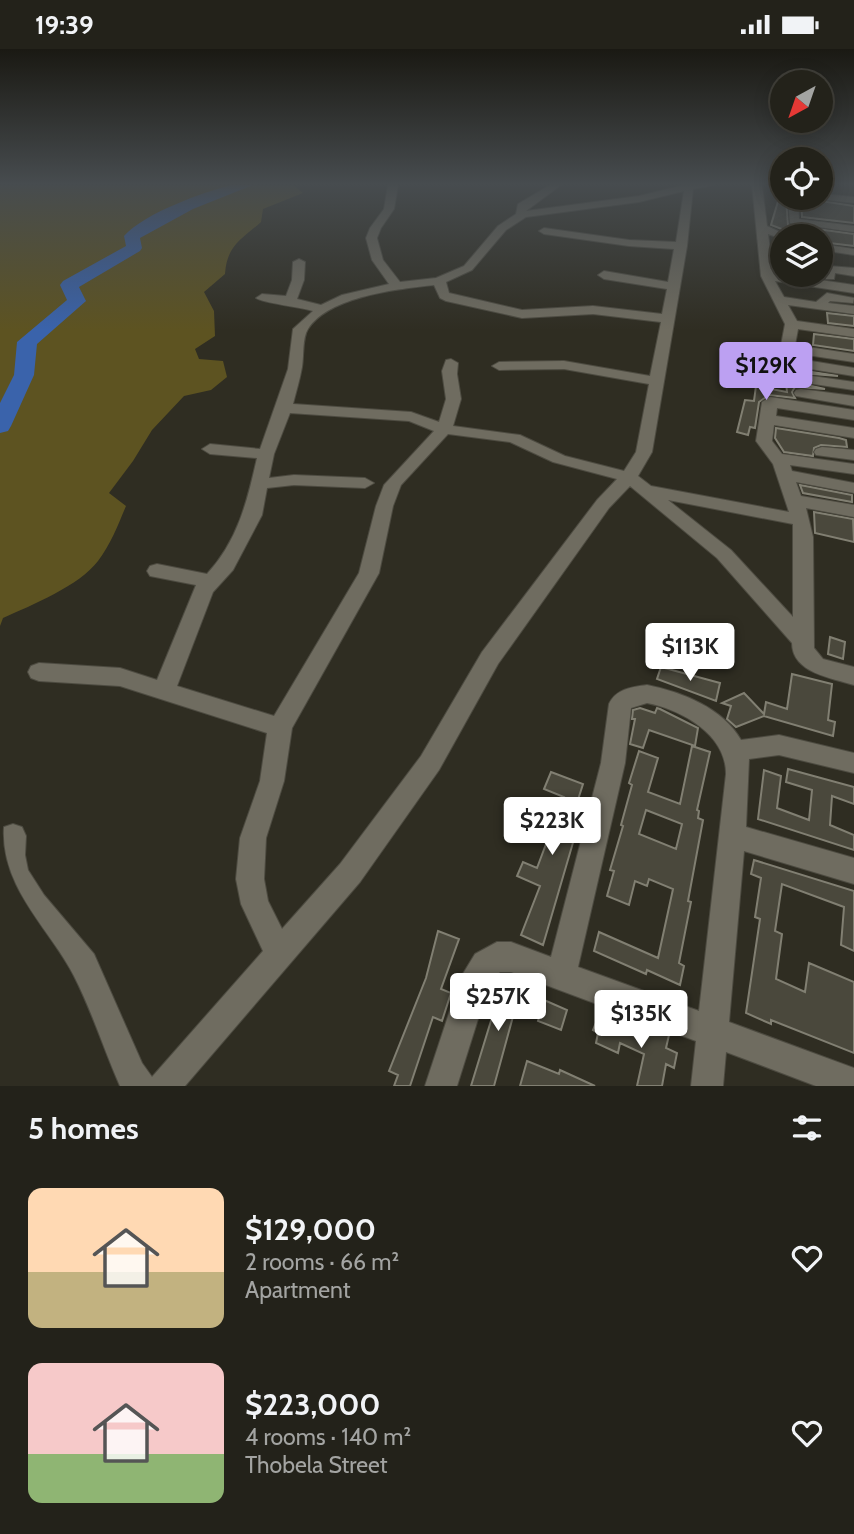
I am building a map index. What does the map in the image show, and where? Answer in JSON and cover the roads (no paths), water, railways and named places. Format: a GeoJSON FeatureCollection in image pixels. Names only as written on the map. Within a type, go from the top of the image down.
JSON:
{"type":"FeatureCollection","features":[{"type":"Feature","properties":{"kind":"street"},"geometry":{"type":"LineString","coordinates":[[373,233],[372,242],[380,264],[397,286]]}},
{"type":"Feature","properties":{"kind":"street"},"geometry":{"type":"LineString","coordinates":[[164,691],[192,614],[209,581],[226,565],[238,546],[253,515],[265,454],[284,408],[297,359],[300,329],[324,310],[360,291],[439,281],[468,268],[497,233]]}},
{"type":"Feature","properties":{"kind":"street"},"geometry":{"type":"LineString","coordinates":[[561,233],[629,243],[681,246]]}},
{"type":"Feature","properties":{"kind":"street"},"geometry":{"type":"LineString","coordinates":[[164,1086],[350,873],[430,763],[504,638],[603,504],[629,477],[644,452],[683,233]]}},
{"type":"Feature","properties":{"kind":"street"},"geometry":{"type":"LineString","coordinates":[[763,233],[767,271],[789,330],[785,362],[854,372]]}},
{"type":"Feature","properties":{"kind":"street"},"geometry":{"type":"LineString","coordinates":[[833,249],[854,252]]}},
{"type":"Feature","properties":{"kind":"street"},"geometry":{"type":"LineString","coordinates":[[290,301],[298,280],[299,263]]}},
{"type":"Feature","properties":{"kind":"street"},"geometry":{"type":"LineString","coordinates":[[833,269],[854,272]]}},
{"type":"Feature","properties":{"kind":"street"},"geometry":{"type":"LineString","coordinates":[[767,271],[854,289]]}},
{"type":"Feature","properties":{"kind":"street"},"geometry":{"type":"LineString","coordinates":[[604,275],[674,287]]}},
{"type":"Feature","properties":{"kind":"street"},"geometry":{"type":"LineString","coordinates":[[833,277],[854,280]]}},
{"type":"Feature","properties":{"kind":"street"},"geometry":{"type":"LineString","coordinates":[[439,281],[444,295],[450,298],[522,314],[593,310],[668,319]]}},
{"type":"Feature","properties":{"kind":"street"},"geometry":{"type":"LineString","coordinates":[[819,306],[827,297],[854,300]]}},
{"type":"Feature","properties":{"kind":"street"},"geometry":{"type":"LineString","coordinates":[[262,298],[290,301],[324,310]]}},
{"type":"Feature","properties":{"kind":"street"},"geometry":{"type":"LineString","coordinates":[[779,300],[854,310]]}},
{"type":"Feature","properties":{"kind":"street"},"geometry":{"type":"LineString","coordinates":[[789,330],[854,322]]}},
{"type":"Feature","properties":{"kind":"street"},"geometry":{"type":"LineString","coordinates":[[789,330],[854,333]]}},
{"type":"Feature","properties":{"kind":"street"},"geometry":{"type":"LineString","coordinates":[[789,330],[854,346]]}},
{"type":"Feature","properties":{"kind":"street"},"geometry":{"type":"LineString","coordinates":[[789,330],[854,358]]}},
{"type":"Feature","properties":{"kind":"street"},"geometry":{"type":"LineString","coordinates":[[279,953],[255,904],[250,860],[253,838],[272,781],[280,727],[369,573],[377,555],[380,524],[391,489],[405,467],[430,447],[443,429],[453,405],[454,389],[449,378],[451,363]]}},
{"type":"Feature","properties":{"kind":"street"},"geometry":{"type":"LineString","coordinates":[[499,366],[564,365],[657,381]]}},
{"type":"Feature","properties":{"kind":"street"},"geometry":{"type":"LineString","coordinates":[[854,386],[803,386],[854,401]]}},
{"type":"Feature","properties":{"kind":"street"},"geometry":{"type":"LineString","coordinates":[[854,415],[770,402],[764,441],[778,458],[786,475],[801,520],[804,537],[802,640],[806,656],[822,668],[854,676]]}},
{"type":"Feature","properties":{"kind":"street"},"geometry":{"type":"LineString","coordinates":[[284,408],[401,415],[443,429],[507,436],[559,459],[629,477],[724,554],[802,640]]}},
{"type":"Feature","properties":{"kind":"street"},"geometry":{"type":"LineString","coordinates":[[768,419],[854,433]]}},
{"type":"Feature","properties":{"kind":"street"},"geometry":{"type":"LineString","coordinates":[[210,449],[265,454]]}},
{"type":"Feature","properties":{"kind":"street"},"geometry":{"type":"LineString","coordinates":[[797,461],[803,454],[814,452],[854,455]]}},
{"type":"Feature","properties":{"kind":"street"},"geometry":{"type":"LineString","coordinates":[[778,458],[854,469]]}},
{"type":"Feature","properties":{"kind":"street"},"geometry":{"type":"LineString","coordinates":[[786,475],[854,488]]}},
{"type":"Feature","properties":{"kind":"street"},"geometry":{"type":"LineString","coordinates":[[261,484],[306,480],[365,483]]}},
{"type":"Feature","properties":{"kind":"street"},"geometry":{"type":"LineString","coordinates":[[647,490],[801,520]]}},
{"type":"Feature","properties":{"kind":"street"},"geometry":{"type":"LineString","coordinates":[[794,500],[854,511]]}},
{"type":"Feature","properties":{"kind":"street"},"geometry":{"type":"LineString","coordinates":[[157,571],[209,581]]}},
{"type":"Feature","properties":{"kind":"street"},"geometry":{"type":"LineString","coordinates":[[39,672],[120,677],[280,727]]}},
{"type":"Feature","properties":{"kind":"street"},"geometry":{"type":"LineString","coordinates":[[561,974],[613,763],[620,704],[631,695],[646,694],[700,712],[718,728],[736,751],[738,774],[707,1086]]}},
{"type":"Feature","properties":{"kind":"street"},"geometry":{"type":"LineString","coordinates":[[736,751],[756,746],[779,745],[854,763]]}},
{"type":"Feature","properties":{"kind":"street"},"geometry":{"type":"LineString","coordinates":[[732,835],[854,871]]}},
{"type":"Feature","properties":{"kind":"street"},"geometry":{"type":"LineString","coordinates":[[13,836],[11,859],[19,884],[37,910],[75,949],[84,964],[131,1074],[139,1086]]}},
{"type":"Feature","properties":{"kind":"street"},"geometry":{"type":"LineString","coordinates":[[441,1086],[471,988],[485,964],[497,957],[511,957],[561,974],[854,1084]]}},
{"type":"Feature","properties":{"kind":"waterway"},"geometry":{"type":"LineString","coordinates":[[0,426],[24,375],[27,342],[77,301],[69,285],[134,248],[132,236],[136,233]]}}]}
